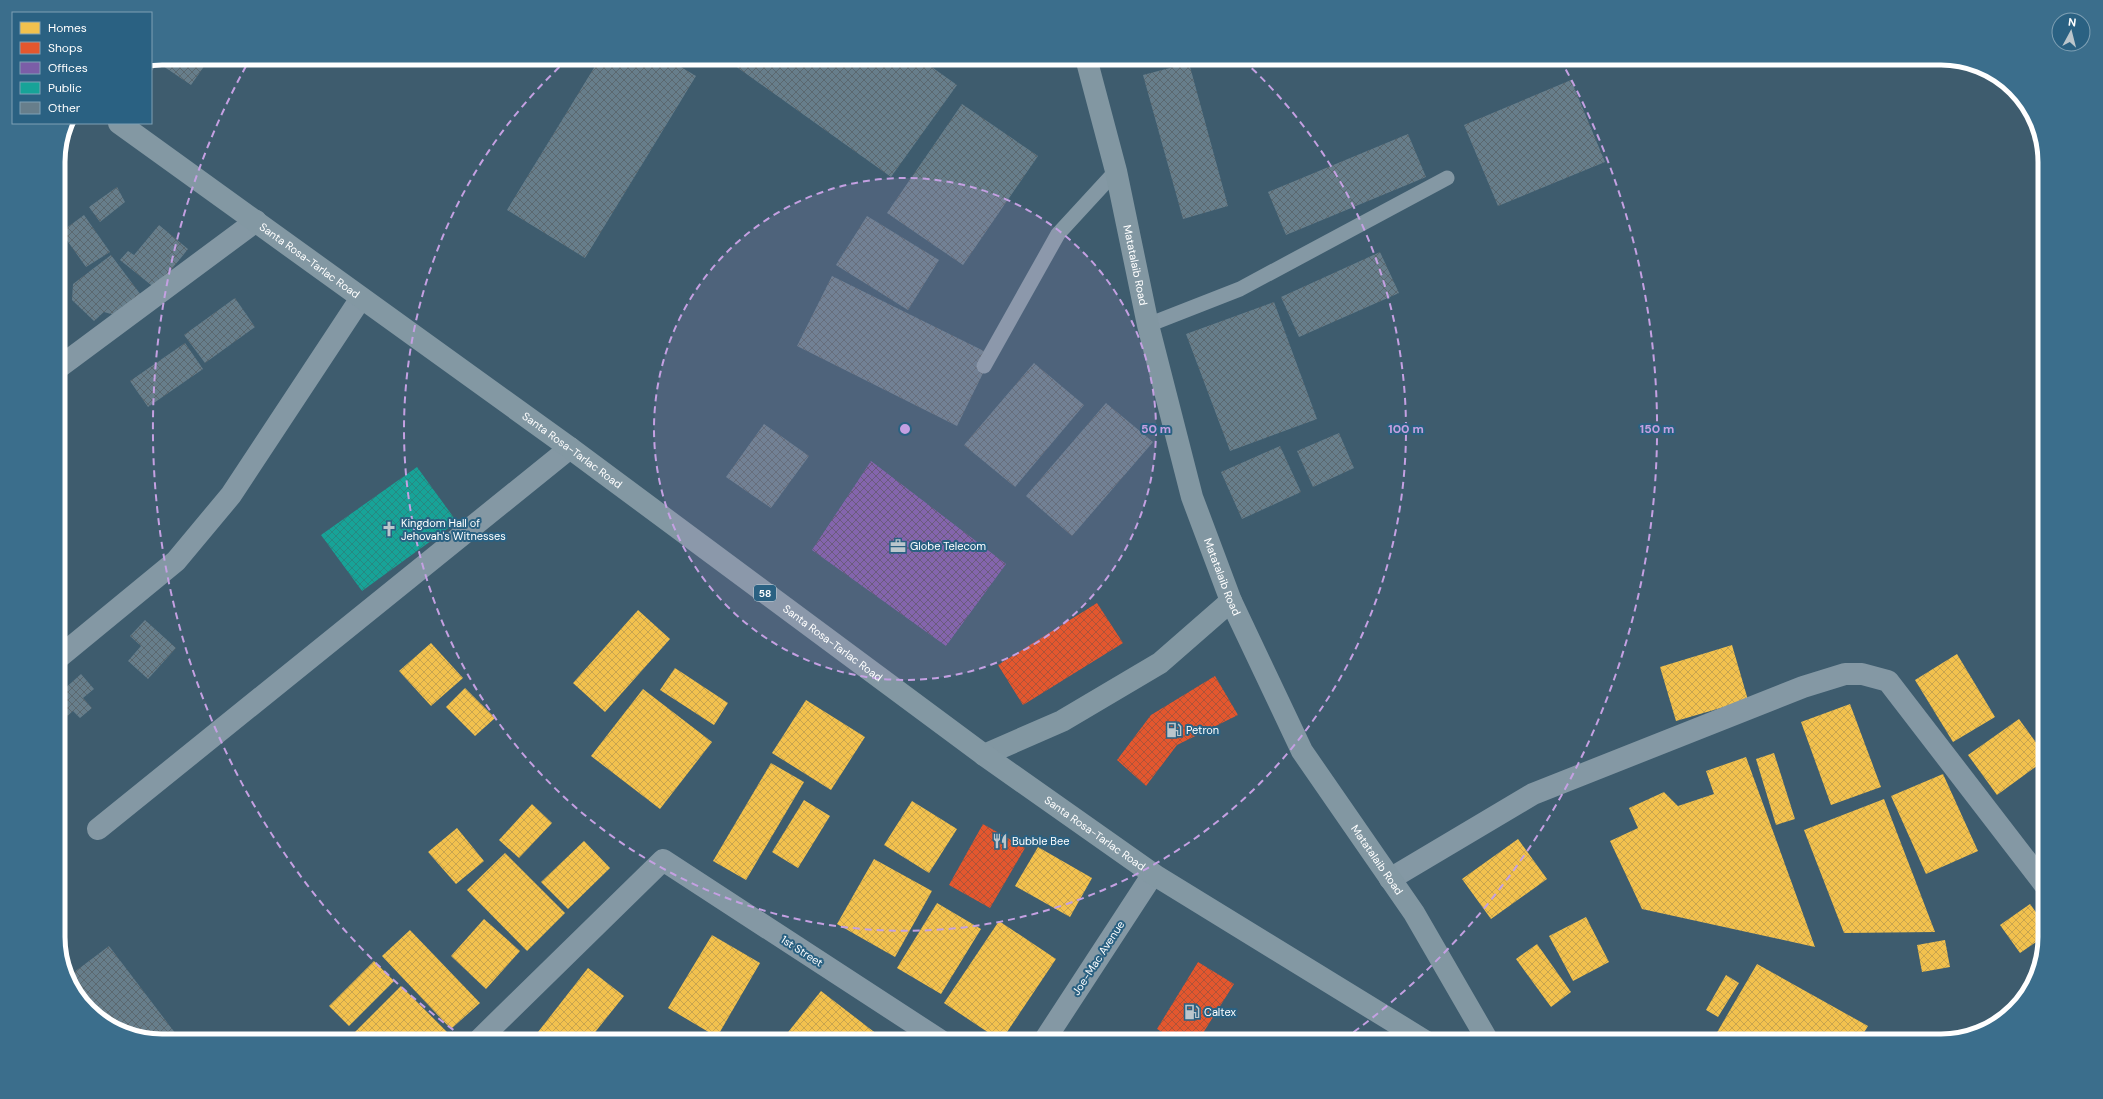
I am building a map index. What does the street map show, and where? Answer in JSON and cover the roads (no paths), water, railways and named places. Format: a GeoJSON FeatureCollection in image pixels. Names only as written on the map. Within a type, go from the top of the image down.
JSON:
{"type":"FeatureCollection","features":[{"type":"Feature","properties":{"kind":"highway","name":"Santa Rosa-Tarlac Road"},"geometry":{"type":"LineString","coordinates":[[120,124],[570,448],[984,755],[1153,874],[1414,1034]]}},
{"type":"Feature","properties":{"kind":"main road","name":"Matatalaib Road"},"geometry":{"type":"LineString","coordinates":[[1088,65],[1116,171],[1148,325],[1192,497],[1231,601],[1302,751],[1414,913],[1484,1034]]}},
{"type":"Feature","properties":{"kind":"main road"},"geometry":{"type":"LineString","coordinates":[[984,755],[1062,721],[1160,664],[1231,601]]}},
{"type":"Feature","properties":{"kind":"street"},"geometry":{"type":"LineString","coordinates":[[65,363],[256,221]]}},
{"type":"Feature","properties":{"kind":"street"},"geometry":{"type":"LineString","coordinates":[[65,652],[176,561],[231,495],[361,298]]}},
{"type":"Feature","properties":{"kind":"street"},"geometry":{"type":"LineString","coordinates":[[98,829],[570,448]]}},
{"type":"Feature","properties":{"kind":"street"},"geometry":{"type":"LineString","coordinates":[[1390,879],[1533,794],[1803,687],[1845,674],[1862,674],[1888,681],[2038,876]]}},
{"type":"Feature","properties":{"kind":"street","name":"1st Street"},"geometry":{"type":"LineString","coordinates":[[486,1034],[663,860],[930,1034]]}},
{"type":"Feature","properties":{"kind":"street","name":"Joe-Mac Avenue"},"geometry":{"type":"LineString","coordinates":[[1049,1034],[1153,874]]}},
{"type":"Feature","properties":{"kind":"lane"},"geometry":{"type":"LineString","coordinates":[[984,366],[1058,234],[1116,171]]}},
{"type":"Feature","properties":{"kind":"lane"},"geometry":{"type":"LineString","coordinates":[[1148,325],[1240,289],[1447,178]]}},
{"type":"Feature","properties":{"kind":"place","name":"Kingdom Hall of Jehovah's Witnesses"},"geometry":{"type":"Point","coordinates":[389,529]}},
{"type":"Feature","properties":{"kind":"place","name":"Globe Telecom"},"geometry":{"type":"Point","coordinates":[898,546]}},
{"type":"Feature","properties":{"kind":"place","name":"Petron"},"geometry":{"type":"Point","coordinates":[1174,730]}},
{"type":"Feature","properties":{"kind":"place","name":"Bubble Bee"},"geometry":{"type":"Point","coordinates":[1000,841]}},
{"type":"Feature","properties":{"kind":"place","name":"Caltex"},"geometry":{"type":"Point","coordinates":[1192,1012]}}]}
